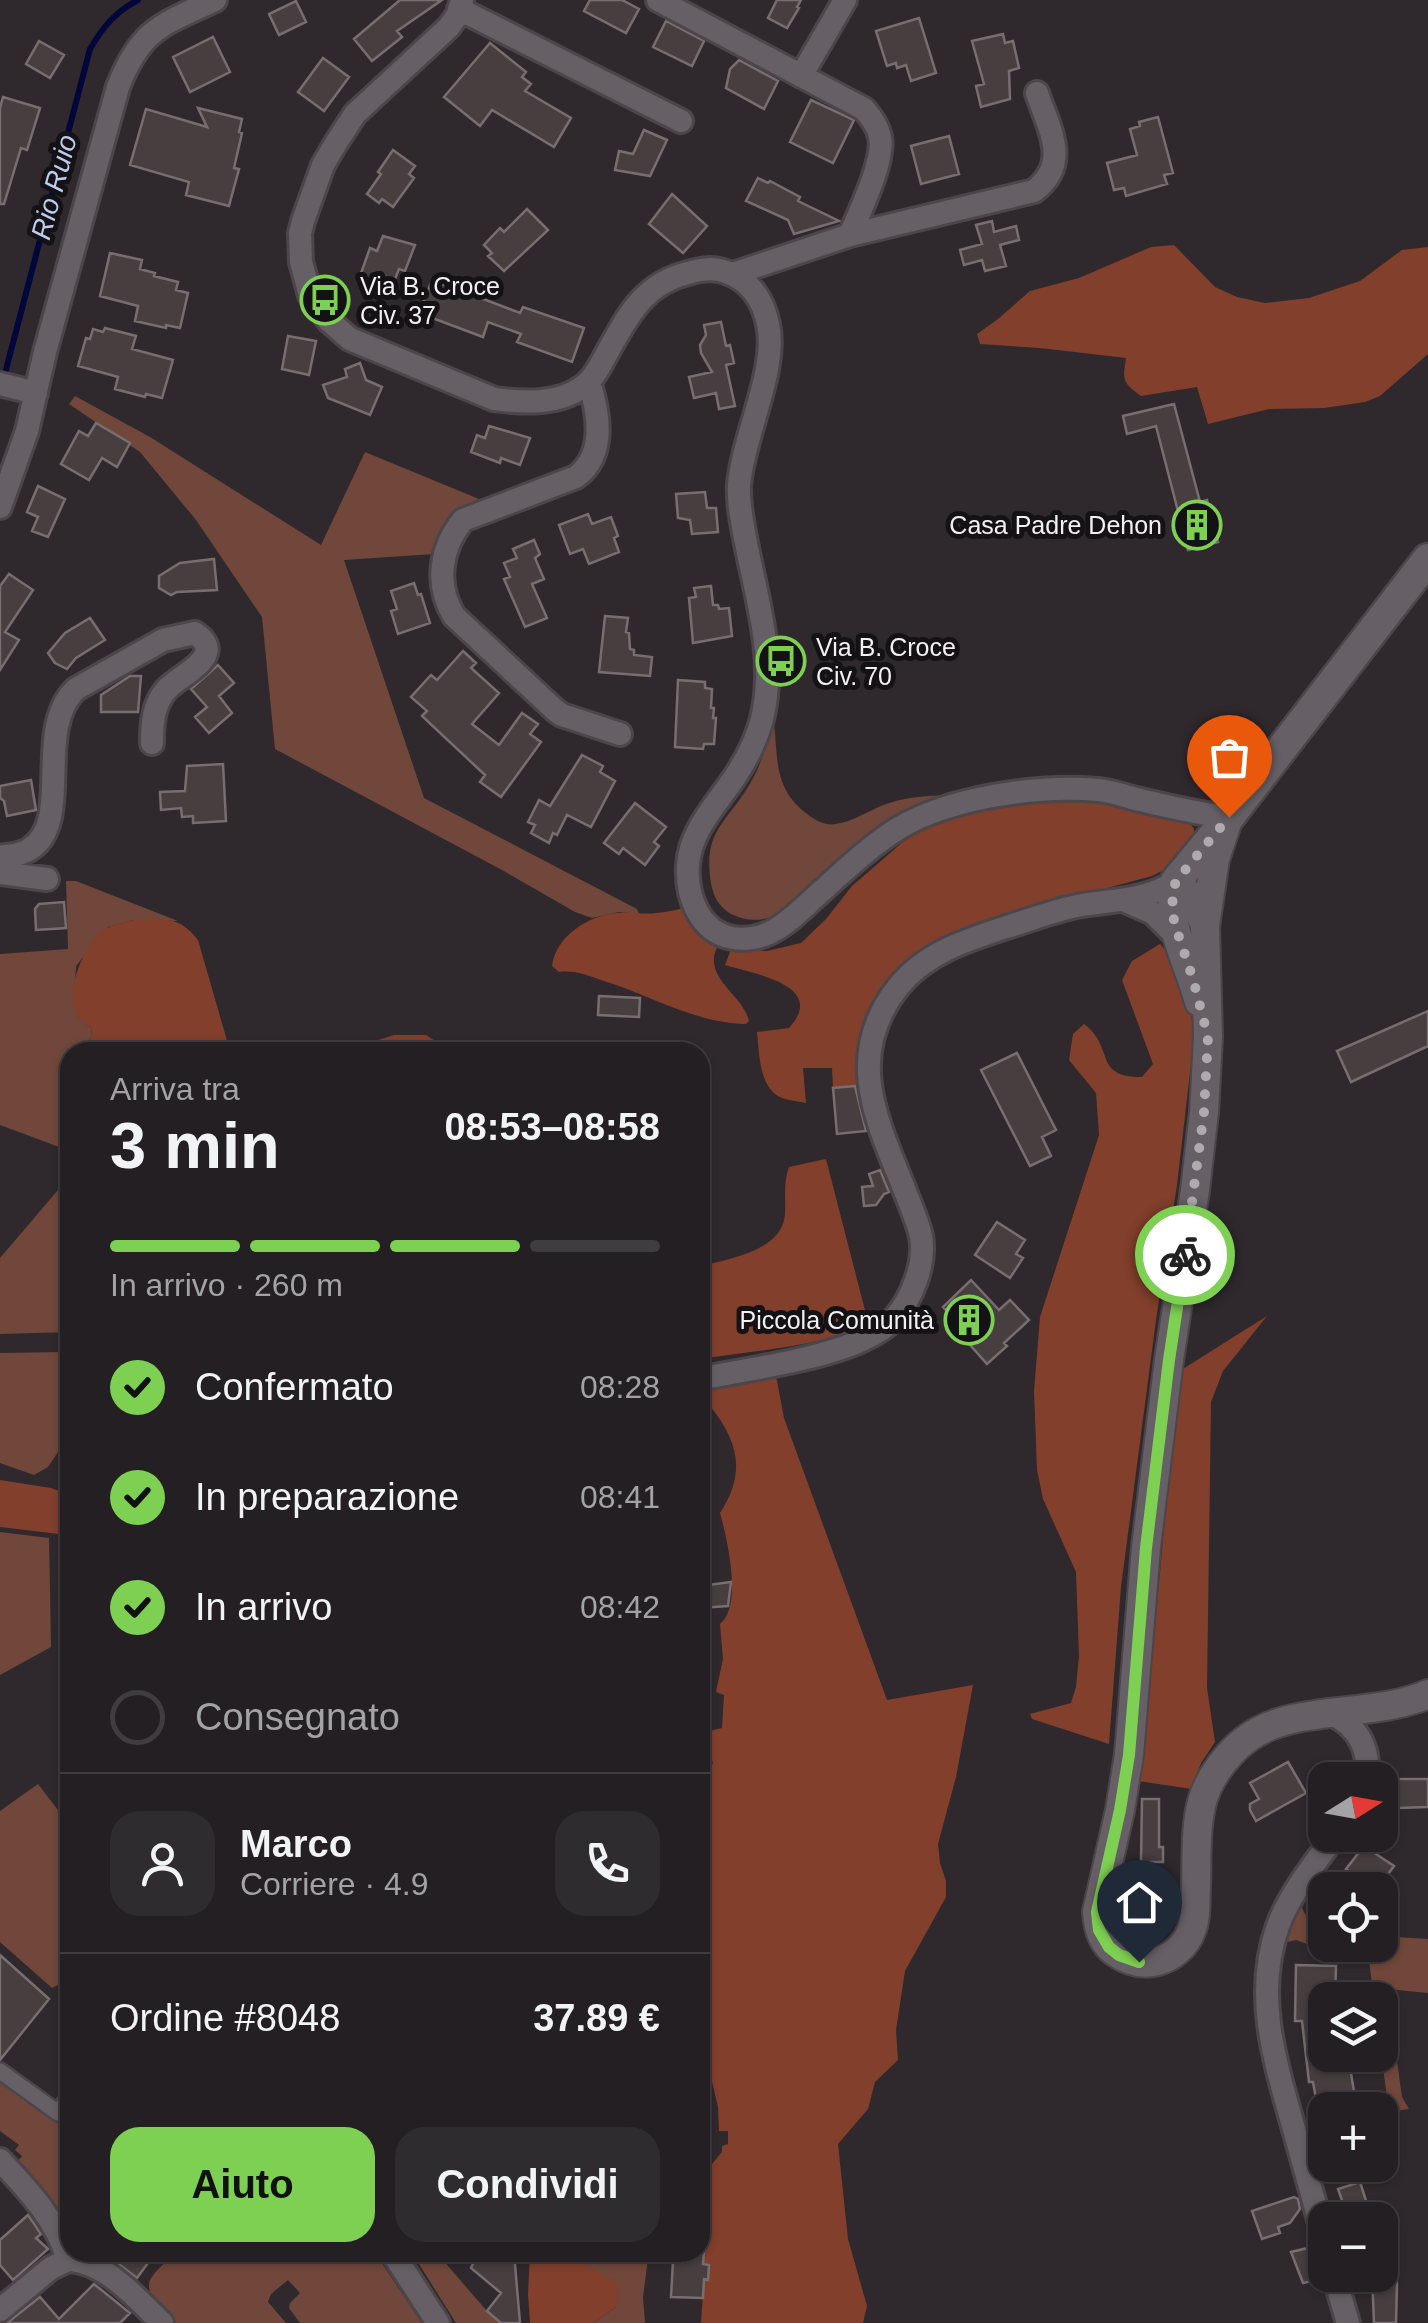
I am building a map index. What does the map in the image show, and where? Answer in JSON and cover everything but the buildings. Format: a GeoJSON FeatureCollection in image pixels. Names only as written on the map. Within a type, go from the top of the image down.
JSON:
{"type":"FeatureCollection","features":[{"type":"Feature","properties":{"kind":"main road"},"geometry":{"type":"LineString","coordinates":[[1176,881],[1428,559]]}},
{"type":"Feature","properties":{"kind":"street"},"geometry":{"type":"LineString","coordinates":[[0,507],[17,463],[30,392],[127,64],[168,8],[215,0]]}},
{"type":"Feature","properties":{"kind":"street"},"geometry":{"type":"LineString","coordinates":[[658,0],[864,110],[880,134],[882,153],[850,235]]}},
{"type":"Feature","properties":{"kind":"street"},"geometry":{"type":"LineString","coordinates":[[801,76],[845,0]]}},
{"type":"Feature","properties":{"kind":"street"},"geometry":{"type":"LineString","coordinates":[[681,121],[461,5],[450,27],[355,114],[324,166],[300,234],[301,262],[310,295],[350,339],[494,399],[514,402],[566,396],[589,382],[630,312],[646,294],[670,279],[718,269],[749,285],[759,298],[772,349],[739,490],[766,642],[766,700],[761,723],[742,767],[690,850],[688,880],[698,914],[720,934],[735,938],[768,934],[900,827],[937,811],[1007,794],[1100,790],[1229,817],[1215,859],[1205,926],[1208,1037],[1204,1112],[1146,1548],[1129,1755],[1097,1912],[1099,1930],[1109,1947],[1130,1960],[1148,1962],[1174,1954],[1184,1944],[1195,1918],[1202,1804],[1208,1787],[1232,1752],[1260,1730],[1292,1719],[1401,1704],[1428,1694]]}},
{"type":"Feature","properties":{"kind":"street"},"geometry":{"type":"LineString","coordinates":[[733,274],[850,235],[1034,190],[1054,168],[1056,152],[1037,93]]}},
{"type":"Feature","properties":{"kind":"street"},"geometry":{"type":"LineString","coordinates":[[589,382],[598,426],[596,444],[582,474],[463,520],[446,548],[442,584],[454,616],[556,711],[620,734]]}},
{"type":"Feature","properties":{"kind":"street"},"geometry":{"type":"LineString","coordinates":[[0,384],[30,392]]}},
{"type":"Feature","properties":{"kind":"street"},"geometry":{"type":"LineString","coordinates":[[0,857],[28,852],[41,841],[50,820],[55,735],[68,696],[162,640],[195,633],[202,637],[206,657],[167,688],[156,706],[152,742]]}},
{"type":"Feature","properties":{"kind":"street"},"geometry":{"type":"LineString","coordinates":[[0,873],[47,879]]}},
{"type":"Feature","properties":{"kind":"street"},"geometry":{"type":"LineString","coordinates":[[1176,881],[1196,903],[1205,926]]}},
{"type":"Feature","properties":{"kind":"street"},"geometry":{"type":"LineString","coordinates":[[710,1377],[859,1342],[894,1320],[909,1297],[920,1265],[920,1235],[873,1107],[868,1066],[870,1044],[881,1013],[900,985],[922,964],[965,942],[1054,912],[1148,895],[1176,881]]}},
{"type":"Feature","properties":{"kind":"street"},"geometry":{"type":"LineString","coordinates":[[1176,881],[1171,909],[1208,1037]]}},
{"type":"Feature","properties":{"kind":"street"},"geometry":{"type":"LineString","coordinates":[[1123,900],[1153,913],[1178,937]]}},
{"type":"Feature","properties":{"kind":"street"},"geometry":{"type":"LineString","coordinates":[[1331,1714],[1350,1725],[1363,1743],[1368,1762]]}},
{"type":"Feature","properties":{"kind":"street"},"geometry":{"type":"LineString","coordinates":[[1314,2202],[1270,2043],[1266,1988],[1280,1920],[1323,1852]]}},
{"type":"Feature","properties":{"kind":"street"},"geometry":{"type":"LineString","coordinates":[[0,2071],[58,2114],[60,2111]]}},
{"type":"Feature","properties":{"kind":"street"},"geometry":{"type":"LineString","coordinates":[[0,2160],[60,2220]]}},
{"type":"Feature","properties":{"kind":"street"},"geometry":{"type":"LineString","coordinates":[[0,2310],[64,2262]]}},
{"type":"Feature","properties":{"kind":"street"},"geometry":{"type":"LineString","coordinates":[[80,2262],[124,2287],[162,2323]]}},
{"type":"Feature","properties":{"kind":"street"},"geometry":{"type":"LineString","coordinates":[[398,2262],[438,2323]]}},
{"type":"Feature","properties":{"kind":"street"},"geometry":{"type":"LineString","coordinates":[[1339,2292],[1348,2323]]}},
{"type":"Feature","properties":{"kind":"shaded area"},"geometry":{"type":"Polygon","coordinates":[[[1174,245],[1215,287],[1265,303],[1309,298],[1360,281],[1402,250],[1428,247],[1428,354],[1380,396],[1365,402],[1324,408],[1269,409],[1208,424],[1197,387],[1141,396],[1125,380],[1126,358],[980,344],[977,334],[1030,291],[1079,278],[1151,247],[1174,245]]]}},
{"type":"Feature","properties":{"kind":"shaded area"},"geometry":{"type":"Polygon","coordinates":[[[75,396],[150,437],[321,545],[365,452],[479,499],[461,509],[434,554],[344,560],[424,798],[637,909],[639,914],[619,912],[592,918],[575,912],[275,749],[262,617],[196,520],[140,452],[69,404],[75,396]]]}},
{"type":"Feature","properties":{"kind":"shaded area"},"geometry":{"type":"Polygon","coordinates":[[[774,723],[783,784],[796,804],[820,822],[842,823],[894,802],[947,795],[893,819],[783,912],[751,920],[731,914],[717,901],[711,883],[710,850],[720,827],[756,773],[774,723]]]}},
{"type":"Feature","properties":{"kind":"shaded area"},"geometry":{"type":"Polygon","coordinates":[[[1106,797],[1187,819],[1194,829],[1194,840],[1170,867],[1152,876],[1051,903],[913,958],[862,1085],[833,1088],[832,1068],[803,1068],[806,1103],[775,1094],[761,1065],[757,1032],[789,1028],[799,1013],[800,1001],[782,984],[725,965],[733,944],[767,951],[801,943],[852,886],[904,841],[941,820],[1008,801],[1106,797]]]}},
{"type":"Feature","properties":{"kind":"shaded area"},"geometry":{"type":"Polygon","coordinates":[[[66,881],[76,881],[178,921],[134,920],[108,927],[76,966],[74,1001],[78,1018],[91,1028],[92,1035],[88,1042],[60,1042],[60,1147],[0,1125],[0,954],[68,949],[66,881]]]}},
{"type":"Feature","properties":{"kind":"shaded area"},"geometry":{"type":"Polygon","coordinates":[[[689,907],[722,935],[714,956],[715,967],[746,1013],[746,1024],[691,1014],[587,975],[559,972],[552,966],[567,937],[595,918],[689,907]]]}},
{"type":"Feature","properties":{"kind":"shaded area"},"geometry":{"type":"Polygon","coordinates":[[[162,919],[177,922],[191,932],[198,940],[227,1042],[88,1042],[91,1028],[78,1018],[74,1008],[74,984],[89,947],[114,925],[162,919]]]}},
{"type":"Feature","properties":{"kind":"shaded area"},"geometry":{"type":"Polygon","coordinates":[[[1160,944],[1182,982],[1194,1038],[1121,1587],[1109,1744],[1032,1719],[1030,1714],[1071,1703],[1079,1656],[1076,1572],[1043,1499],[1037,1470],[1034,1391],[1040,1317],[1099,1135],[1096,1093],[1069,1060],[1073,1034],[1084,1024],[1100,1042],[1110,1067],[1126,1076],[1142,1077],[1153,1064],[1122,980],[1132,961],[1160,944]]]}},
{"type":"Feature","properties":{"kind":"shaded area"},"geometry":{"type":"Polygon","coordinates":[[[394,1035],[426,1035],[437,1042],[372,1042],[394,1035]]]}},
{"type":"Feature","properties":{"kind":"shaded area"},"geometry":{"type":"Polygon","coordinates":[[[826,1159],[869,1326],[807,1343],[710,1358],[710,1264],[752,1252],[774,1237],[785,1215],[789,1167],[826,1159]]]}},
{"type":"Feature","properties":{"kind":"shaded area"},"geometry":{"type":"Polygon","coordinates":[[[60,1188],[60,1332],[0,1334],[0,1258],[60,1188]]]}},
{"type":"Feature","properties":{"kind":"shaded area"},"geometry":{"type":"Polygon","coordinates":[[[1267,1316],[1223,1371],[1211,1402],[1207,1688],[1215,1742],[1201,1763],[1192,1789],[1138,1781],[1178,1372],[1267,1316]]]}},
{"type":"Feature","properties":{"kind":"shaded area"},"geometry":{"type":"Polygon","coordinates":[[[60,1352],[60,1449],[48,1467],[34,1475],[0,1463],[0,1353],[60,1352]]]}},
{"type":"Feature","properties":{"kind":"shaded area"},"geometry":{"type":"Polygon","coordinates":[[[777,1375],[784,1418],[887,1700],[973,1685],[956,1777],[938,1844],[946,1897],[905,1971],[896,2030],[898,2060],[875,2082],[868,2109],[838,2144],[848,2239],[867,2306],[863,2323],[701,2323],[704,2279],[708,2279],[709,2266],[703,2262],[710,2262],[710,2166],[722,2152],[722,2146],[728,2144],[728,2131],[719,2131],[710,2073],[710,1731],[722,1728],[724,1695],[716,1692],[723,1659],[720,1624],[731,1603],[732,1588],[720,1513],[736,1471],[733,1445],[710,1406],[710,1388],[777,1375]]]}},
{"type":"Feature","properties":{"kind":"shaded area"},"geometry":{"type":"Polygon","coordinates":[[[0,1480],[60,1491],[60,1534],[0,1527],[0,1480]]]}},
{"type":"Feature","properties":{"kind":"shaded area"},"geometry":{"type":"Polygon","coordinates":[[[0,1532],[49,1538],[51,1647],[0,1675],[0,1532]]]}},
{"type":"Feature","properties":{"kind":"shaded area"},"geometry":{"type":"Polygon","coordinates":[[[38,1784],[60,1813],[60,1984],[52,1988],[0,1942],[0,1811],[38,1784]]]}},
{"type":"Feature","properties":{"kind":"shaded area"},"geometry":{"type":"Polygon","coordinates":[[[1300,1904],[1308,1915],[1308,1944],[1296,1940],[1283,1943],[1300,1904]]]}},
{"type":"Feature","properties":{"kind":"shaded area"},"geometry":{"type":"Polygon","coordinates":[[[1398,1937],[1428,1939],[1428,1993],[1398,1990],[1398,1982],[1372,1982],[1369,1962],[1398,1962],[1398,1937]]]}},
{"type":"Feature","properties":{"kind":"shaded area"},"geometry":{"type":"Polygon","coordinates":[[[1398,2068],[1402,2097],[1409,2109],[1398,2111],[1398,2092],[1386,2092],[1384,2072],[1398,2072],[1398,2068]]]}},
{"type":"Feature","properties":{"kind":"shaded area"},"geometry":{"type":"Polygon","coordinates":[[[0,2075],[60,2120],[60,2213],[15,2165],[22,2156],[15,2150],[19,2145],[0,2131],[0,2075]]]}},
{"type":"Feature","properties":{"kind":"shaded area"},"geometry":{"type":"Polygon","coordinates":[[[165,2262],[381,2262],[422,2323],[300,2323],[289,2308],[300,2293],[288,2280],[271,2294],[268,2302],[286,2323],[173,2323],[152,2297],[150,2280],[165,2262]]]}},
{"type":"Feature","properties":{"kind":"shaded area"},"geometry":{"type":"Polygon","coordinates":[[[418,2262],[444,2262],[502,2323],[456,2323],[418,2262]]]}},
{"type":"Feature","properties":{"kind":"shaded area"},"geometry":{"type":"Polygon","coordinates":[[[530,2262],[581,2262],[617,2283],[619,2294],[616,2307],[593,2323],[530,2323],[530,2262]]]}},
{"type":"Feature","properties":{"kind":"shaded area"},"geometry":{"type":"Polygon","coordinates":[[[574,2262],[648,2262],[643,2297],[645,2323],[593,2323],[616,2307],[574,2262]]]}},
{"type":"Feature","properties":{"kind":"waterway","name":"Rio Ruio"},"geometry":{"type":"LineString","coordinates":[[3,381],[90,49],[110,21],[138,0]]}},
{"type":"Feature","properties":{"kind":"way so far"},"geometry":{"type":"LineString","coordinates":[[1185,1255],[1204,1112],[1208,1037],[1174,922],[1172,894],[1176,881],[1229,817]]}},
{"type":"Feature","properties":{"kind":"place","name":"Via B. Croce Civ. 37"},"geometry":{"type":"Point","coordinates":[325,300]}},
{"type":"Feature","properties":{"kind":"place","name":"Casa Padre Dehon"},"geometry":{"type":"Point","coordinates":[1197,525]}},
{"type":"Feature","properties":{"kind":"place","name":"Via B. Croce Civ. 70"},"geometry":{"type":"Point","coordinates":[781,661]}},
{"type":"Feature","properties":{"kind":"place","name":"Piccola Comunità"},"geometry":{"type":"Point","coordinates":[969,1320]}},
{"type":"Feature","properties":{"kind":"route"},"geometry":{"type":"LineString","coordinates":[[1139,1962],[1109,1947],[1099,1930],[1097,1912],[1129,1755],[1146,1548],[1185,1255]]}}]}
